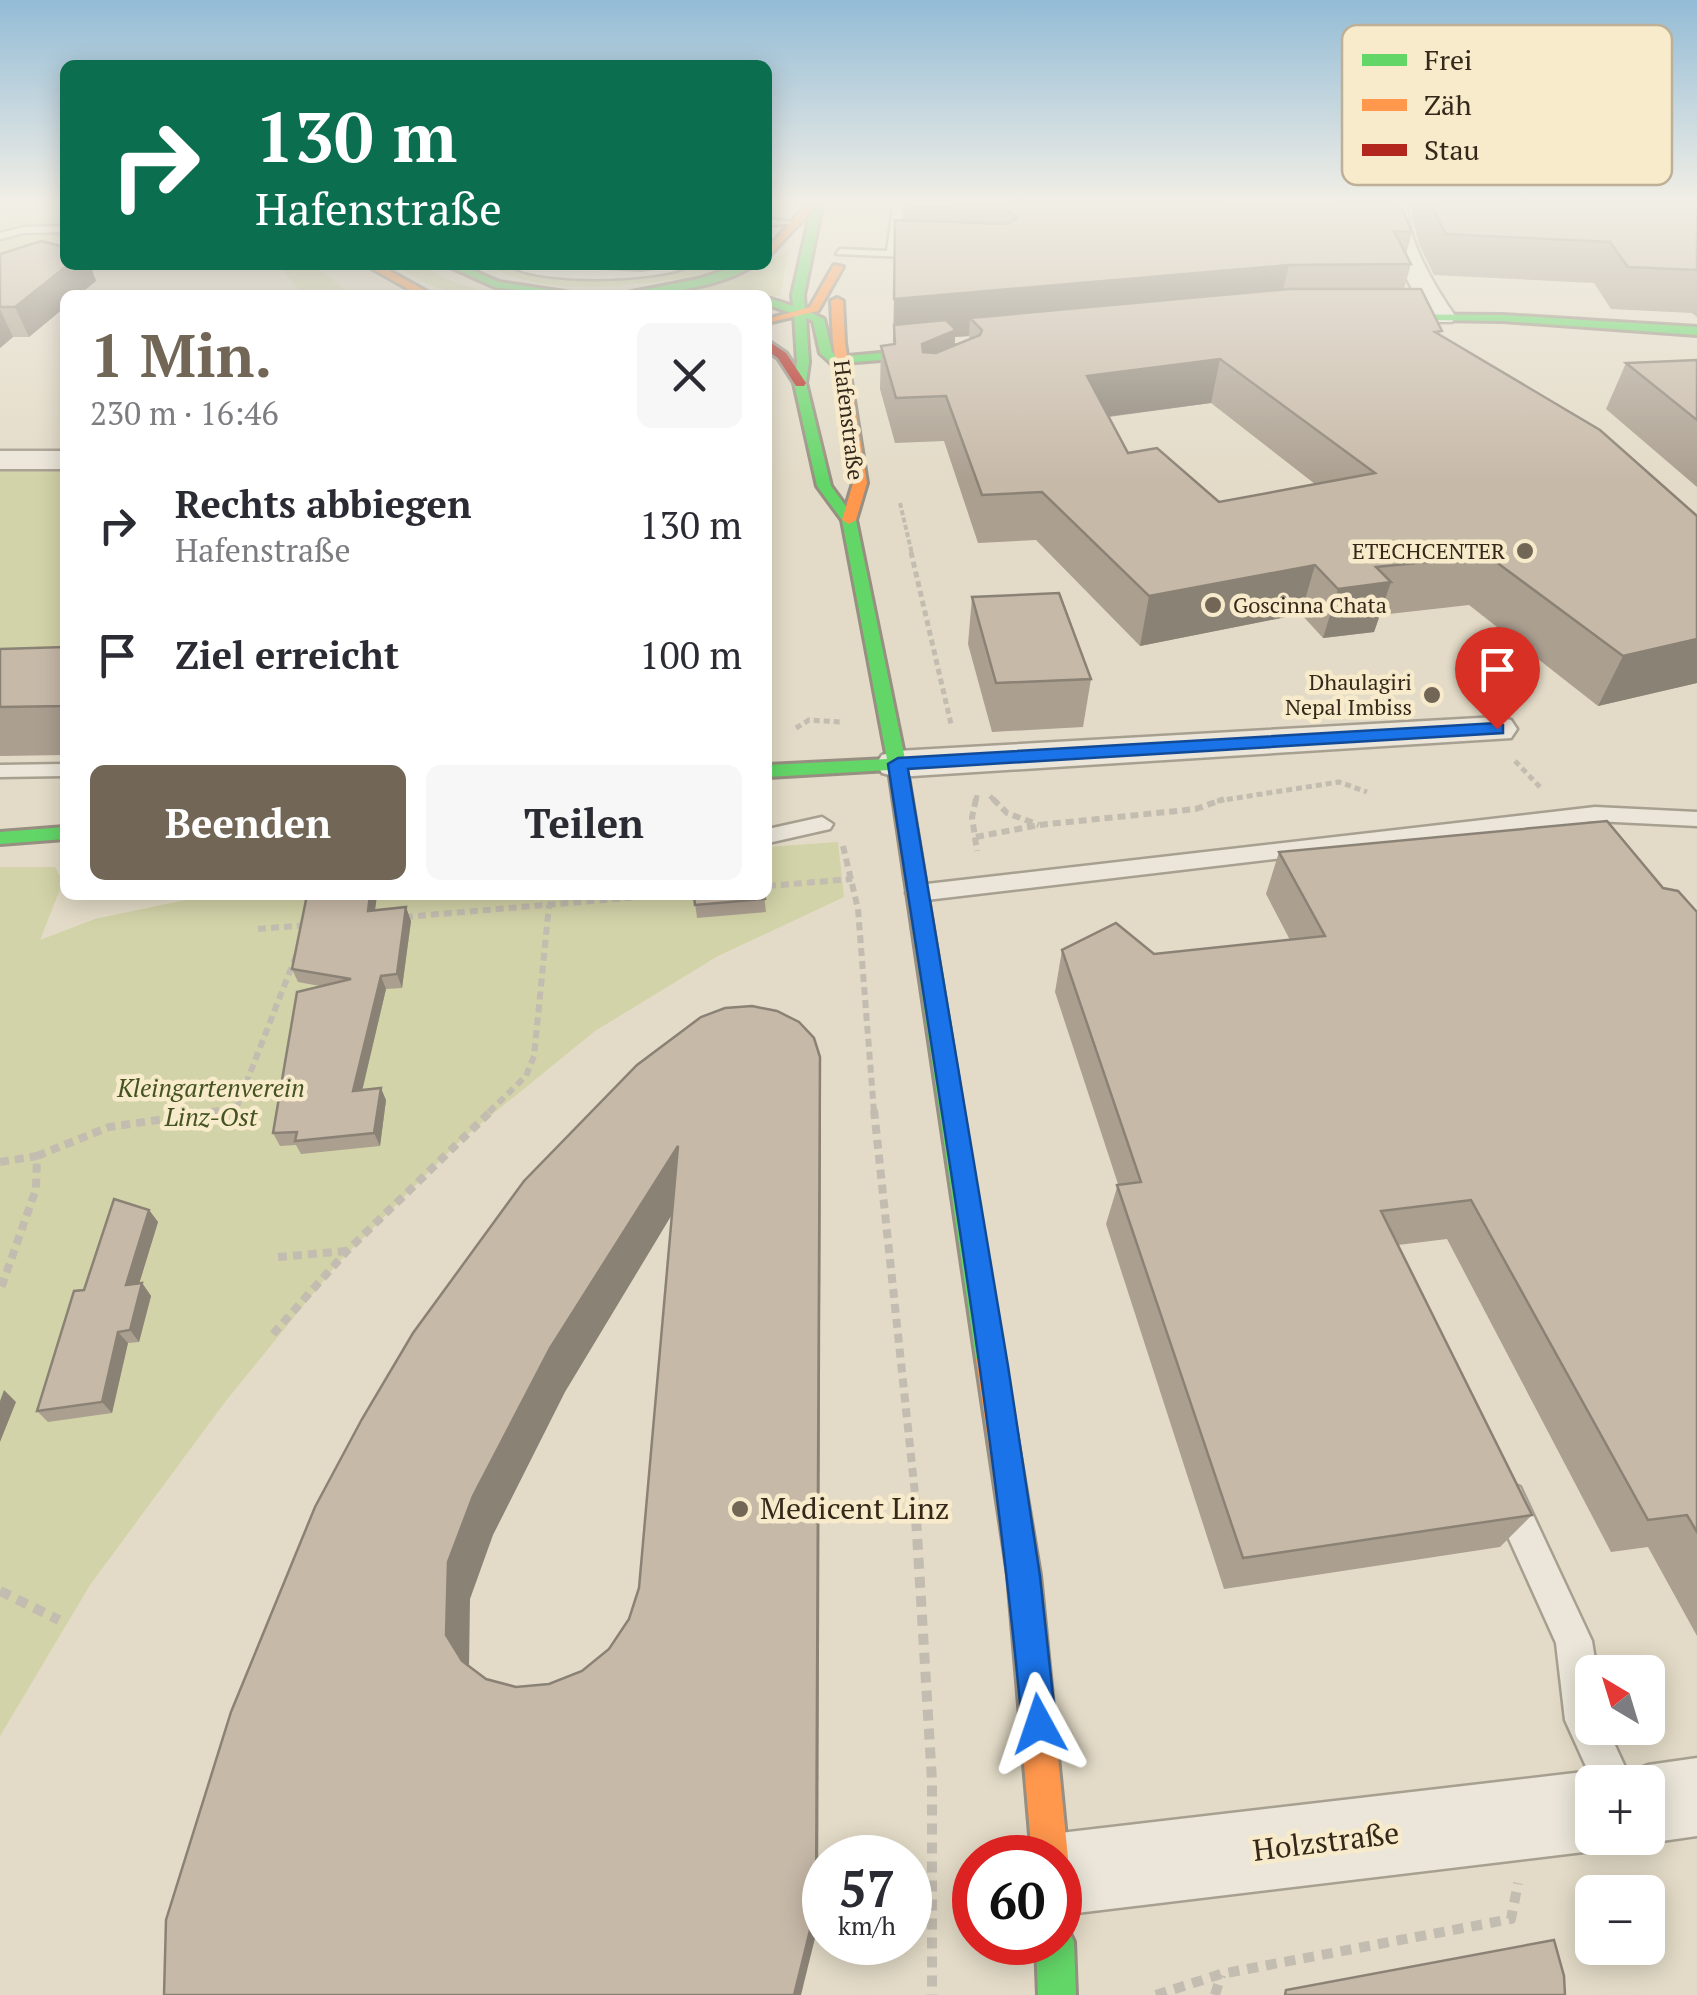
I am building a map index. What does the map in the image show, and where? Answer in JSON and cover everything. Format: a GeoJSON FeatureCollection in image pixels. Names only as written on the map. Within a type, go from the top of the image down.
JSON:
{"type":"FeatureCollection","features":[{"type":"Feature","properties":{"kind":"main road","name":"Hafenstraße"},"geometry":{"type":"LineString","coordinates":[[802,294],[800,383],[824,486],[849,520],[900,778],[1024,1576],[1048,1835]]}},
{"type":"Feature","properties":{"kind":"main road"},"geometry":{"type":"LineString","coordinates":[[772,320],[801,313],[824,294]]}},
{"type":"Feature","properties":{"kind":"main road","name":"Hafenstraße"},"geometry":{"type":"LineString","coordinates":[[838,294],[836,323],[860,483],[849,520]]}},
{"type":"Feature","properties":{"kind":"main road"},"geometry":{"type":"LineString","coordinates":[[772,302],[820,321],[826,353],[842,364],[954,359],[983,346]]}},
{"type":"Feature","properties":{"kind":"main road"},"geometry":{"type":"LineString","coordinates":[[1333,317],[1443,317],[1697,331]]}},
{"type":"Feature","properties":{"kind":"main road"},"geometry":{"type":"LineString","coordinates":[[772,348],[800,383]]}},
{"type":"Feature","properties":{"kind":"main road"},"geometry":{"type":"LineString","coordinates":[[772,771],[900,778]]}},
{"type":"Feature","properties":{"kind":"main road"},"geometry":{"type":"LineString","coordinates":[[0,838],[60,833]]}},
{"type":"Feature","properties":{"kind":"main road"},"geometry":{"type":"LineString","coordinates":[[1056,1965],[1058,1995]]}},
{"type":"Feature","properties":{"kind":"street"},"geometry":{"type":"LineString","coordinates":[[1427,294],[1443,317]]}},
{"type":"Feature","properties":{"kind":"street"},"geometry":{"type":"LineString","coordinates":[[0,460],[60,460]]}},
{"type":"Feature","properties":{"kind":"street"},"geometry":{"type":"LineString","coordinates":[[900,778],[1491,730]]}},
{"type":"Feature","properties":{"kind":"street"},"geometry":{"type":"LineString","coordinates":[[1665,1802],[1697,1797]]}},
{"type":"Feature","properties":{"kind":"street","name":"Holzstraße"},"geometry":{"type":"LineString","coordinates":[[1082,1871],[1561,1814]]}},
{"type":"Feature","properties":{"kind":"lane"},"geometry":{"type":"LineString","coordinates":[[0,771],[60,770]]}},
{"type":"Feature","properties":{"kind":"lane"},"geometry":{"type":"LineString","coordinates":[[918,893],[1576,825],[1595,814],[1697,820]]}},
{"type":"Feature","properties":{"kind":"lane"},"geometry":{"type":"LineString","coordinates":[[772,835],[822,824]]}},
{"type":"Feature","properties":{"kind":"lane"},"geometry":{"type":"LineString","coordinates":[[1497,1476],[1574,1642],[1584,1720],[1605,1765]]}},
{"type":"Feature","properties":{"kind":"path"},"geometry":{"type":"LineString","coordinates":[[898,495],[948,718]]}},
{"type":"Feature","properties":{"kind":"path"},"geometry":{"type":"LineString","coordinates":[[1491,730],[1576,825]]}},
{"type":"Feature","properties":{"kind":"path"},"geometry":{"type":"LineString","coordinates":[[976,837],[1039,825],[1196,809],[1232,796],[1338,782],[1367,792]]}},
{"type":"Feature","properties":{"kind":"path"},"geometry":{"type":"LineString","coordinates":[[978,861],[974,800],[982,785],[1007,813],[1039,825]]}},
{"type":"Feature","properties":{"kind":"path"},"geometry":{"type":"LineString","coordinates":[[822,824],[843,844],[852,880],[915,1494],[932,1781],[932,1995]]}},
{"type":"Feature","properties":{"kind":"path"},"geometry":{"type":"LineString","coordinates":[[772,886],[852,880]]}},
{"type":"Feature","properties":{"kind":"path"},"geometry":{"type":"LineString","coordinates":[[401,917],[600,900]]}},
{"type":"Feature","properties":{"kind":"path"},"geometry":{"type":"LineString","coordinates":[[272,1334],[347,1251],[526,1076],[534,1056],[549,904]]}},
{"type":"Feature","properties":{"kind":"path"},"geometry":{"type":"LineString","coordinates":[[0,1162],[37,1156],[99,1128],[151,1115],[236,1110],[309,924],[258,929]]}},
{"type":"Feature","properties":{"kind":"path"},"geometry":{"type":"LineString","coordinates":[[0,1291],[36,1189],[37,1156]]}},
{"type":"Feature","properties":{"kind":"path"},"geometry":{"type":"LineString","coordinates":[[278,1257],[347,1251]]}},
{"type":"Feature","properties":{"kind":"path"},"geometry":{"type":"LineString","coordinates":[[0,1591],[59,1620]]}},
{"type":"Feature","properties":{"kind":"path"},"geometry":{"type":"LineString","coordinates":[[1156,1995],[1221,1974],[1512,1919],[1561,1814]]}},
{"type":"Feature","properties":{"kind":"path"},"geometry":{"type":"LineString","coordinates":[[1215,1995],[1221,1974]]}},
{"type":"Feature","properties":{"kind":"green space"},"geometry":{"type":"Polygon","coordinates":[[[60,468],[60,754],[0,756],[0,469],[60,468]]]}},
{"type":"Feature","properties":{"kind":"green space","name":"Kleingartenverein Linz-Ost"},"geometry":{"type":"Polygon","coordinates":[[[838,842],[844,897],[718,956],[595,1031],[462,1139],[338,1263],[225,1402],[90,1585],[0,1736],[0,867],[55,867],[60,890],[40,940],[95,919],[185,900],[772,900],[772,847],[838,842]]]}},
{"type":"Feature","properties":{"kind":"building"},"geometry":{"type":"Polygon","coordinates":[[[0,294],[31,294],[15,307],[0,307],[0,294]]]}},
{"type":"Feature","properties":{"kind":"building"},"geometry":{"type":"Polygon","coordinates":[[[894,294],[951,294],[894,299],[894,294]]]}},
{"type":"Feature","properties":{"kind":"building"},"geometry":{"type":"Polygon","coordinates":[[[1233,294],[1424,294],[1442,331],[1435,332],[1600,430],[1697,516],[1697,639],[1623,656],[1488,556],[1376,567],[1391,582],[1338,589],[1315,565],[1149,596],[1042,492],[982,495],[946,396],[896,398],[881,346],[895,344],[894,325],[946,320],[956,330],[922,344],[923,352],[936,353],[980,335],[982,330],[970,318],[1233,294]],[[1220,359],[1087,376],[1128,453],[1157,448],[1219,502],[1375,473],[1220,359]]]}},
{"type":"Feature","properties":{"kind":"building"},"geometry":{"type":"Polygon","coordinates":[[[1697,360],[1697,420],[1626,363],[1697,360]]]}},
{"type":"Feature","properties":{"kind":"building"},"geometry":{"type":"Polygon","coordinates":[[[1059,593],[1091,679],[996,683],[972,597],[1059,593]]]}},
{"type":"Feature","properties":{"kind":"building"},"geometry":{"type":"Polygon","coordinates":[[[60,647],[60,706],[0,707],[0,649],[60,647]]]}},
{"type":"Feature","properties":{"kind":"building"},"geometry":{"type":"Polygon","coordinates":[[[1607,821],[1663,888],[1678,891],[1697,912],[1697,1532],[1687,1515],[1648,1520],[1471,1200],[1381,1211],[1532,1515],[1243,1558],[1117,1185],[1141,1182],[1062,950],[1116,923],[1154,954],[1325,936],[1279,852],[1607,821]]]}},
{"type":"Feature","properties":{"kind":"building"},"geometry":{"type":"Polygon","coordinates":[[[306,900],[369,900],[368,911],[406,907],[397,974],[381,976],[353,1091],[381,1088],[374,1133],[295,1141],[297,1132],[273,1133],[297,992],[351,979],[292,969],[306,900]]]}},
{"type":"Feature","properties":{"kind":"building"},"geometry":{"type":"Polygon","coordinates":[[[694,900],[753,900],[695,905],[694,900]]]}},
{"type":"Feature","properties":{"kind":"building","name":"Medicent Linz"},"geometry":{"type":"Polygon","coordinates":[[[752,1006],[777,1011],[799,1022],[814,1038],[820,1057],[816,1835],[802,1835],[802,1963],[794,1995],[164,1995],[166,1920],[231,1712],[315,1507],[362,1419],[413,1333],[524,1181],[637,1065],[701,1017],[725,1008],[752,1006]],[[678,1146],[550,1348],[473,1496],[448,1562],[446,1635],[462,1661],[486,1679],[516,1687],[549,1684],[582,1671],[609,1649],[629,1619],[639,1588],[678,1146]]]}},
{"type":"Feature","properties":{"kind":"building"},"geometry":{"type":"Polygon","coordinates":[[[114,1199],[149,1210],[126,1285],[142,1283],[130,1330],[118,1332],[102,1402],[37,1411],[74,1291],[84,1290],[114,1199]]]}},
{"type":"Feature","properties":{"kind":"building"},"geometry":{"type":"Polygon","coordinates":[[[1554,1940],[1565,1995],[1285,1995],[1286,1990],[1554,1940]]]}},
{"type":"Feature","properties":{"kind":"traffic: fast"},"geometry":{"type":"LineString","coordinates":[[798,294],[803,362],[800,383],[824,486],[849,520],[897,764],[990,1360]]}},
{"type":"Feature","properties":{"kind":"traffic: fast"},"geometry":{"type":"LineString","coordinates":[[772,302],[818,319],[826,353],[842,369]]}},
{"type":"Feature","properties":{"kind":"traffic: fast"},"geometry":{"type":"LineString","coordinates":[[1360,317],[1503,318],[1697,331]]}},
{"type":"Feature","properties":{"kind":"traffic: fast"},"geometry":{"type":"LineString","coordinates":[[841,360],[956,350]]}},
{"type":"Feature","properties":{"kind":"traffic: fast"},"geometry":{"type":"LineString","coordinates":[[772,771],[897,764]]}},
{"type":"Feature","properties":{"kind":"traffic: fast"},"geometry":{"type":"LineString","coordinates":[[0,838],[60,833]]}},
{"type":"Feature","properties":{"kind":"traffic: fast"},"geometry":{"type":"LineString","coordinates":[[1056,1965],[1057,1995]]}},
{"type":"Feature","properties":{"kind":"traffic: slow"},"geometry":{"type":"LineString","coordinates":[[775,320],[814,309],[823,294]]}},
{"type":"Feature","properties":{"kind":"traffic: slow"},"geometry":{"type":"LineString","coordinates":[[837,301],[839,343],[860,483],[849,520]]}},
{"type":"Feature","properties":{"kind":"traffic: slow"},"geometry":{"type":"LineString","coordinates":[[990,1360],[1024,1575],[1048,1835]]}},
{"type":"Feature","properties":{"kind":"traffic: jam"},"geometry":{"type":"LineString","coordinates":[[772,348],[800,383]]}},
{"type":"Feature","properties":{"kind":"place","name":"ETECHCENTER"},"geometry":{"type":"Point","coordinates":[1525,551]}},
{"type":"Feature","properties":{"kind":"place","name":"Goscinna Chata"},"geometry":{"type":"Point","coordinates":[1213,605]}},
{"type":"Feature","properties":{"kind":"place","name":"Dhaulagiri Nepal Imbiss"},"geometry":{"type":"Point","coordinates":[1432,695]}},
{"type":"Feature","properties":{"kind":"place","name":"Medicent Linz"},"geometry":{"type":"Point","coordinates":[740,1509]}},
{"type":"Feature","properties":{"kind":"route"},"geometry":{"type":"LineString","coordinates":[[1039,1724],[1024,1576],[994,1366],[898,764],[1497,729]]}}]}
